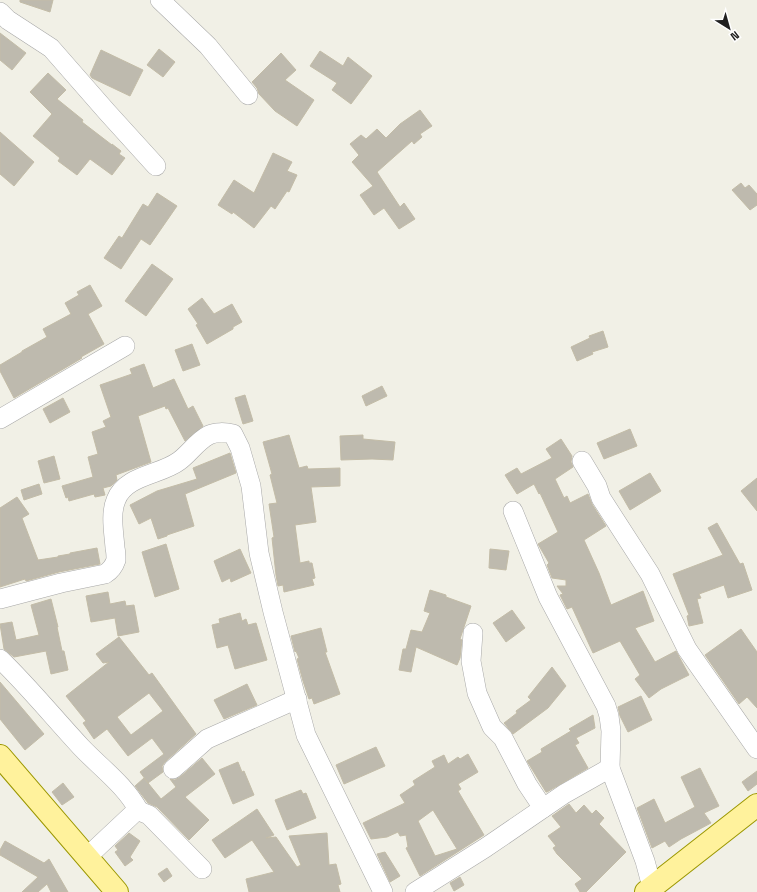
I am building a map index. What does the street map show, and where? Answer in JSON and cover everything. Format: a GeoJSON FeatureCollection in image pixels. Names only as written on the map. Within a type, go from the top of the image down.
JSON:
{"type":"FeatureCollection","features":[{"type":"Feature","properties":{"kind":"main road"},"geometry":{"type":"LineString","coordinates":[[0,756],[117,892]]}},
{"type":"Feature","properties":{"kind":"main road"},"geometry":{"type":"LineString","coordinates":[[649,890],[757,805]]}},
{"type":"Feature","properties":{"kind":"street"},"geometry":{"type":"LineString","coordinates":[[160,0],[208,46],[248,95]]}},
{"type":"Feature","properties":{"kind":"street"},"geometry":{"type":"LineString","coordinates":[[0,12],[8,20],[51,48],[156,166]]}},
{"type":"Feature","properties":{"kind":"street"},"geometry":{"type":"LineString","coordinates":[[0,419],[126,346]]}},
{"type":"Feature","properties":{"kind":"street"},"geometry":{"type":"LineString","coordinates":[[0,599],[61,583],[105,574],[110,570],[116,559],[113,511],[118,493],[139,479],[179,461],[208,436],[215,433],[233,434],[240,448],[251,486],[259,553],[306,735],[383,892]]}},
{"type":"Feature","properties":{"kind":"street"},"geometry":{"type":"LineString","coordinates":[[582,461],[597,486],[601,498],[650,574],[687,649],[757,749]]}},
{"type":"Feature","properties":{"kind":"street"},"geometry":{"type":"LineString","coordinates":[[514,511],[548,596],[606,706],[609,716],[610,731],[610,768],[644,861],[649,890]]}},
{"type":"Feature","properties":{"kind":"street"},"geometry":{"type":"LineString","coordinates":[[473,633],[471,660],[477,693],[492,727],[503,738],[527,784],[543,808]]}},
{"type":"Feature","properties":{"kind":"street"},"geometry":{"type":"LineString","coordinates":[[0,659],[20,678],[82,748],[124,789],[132,798],[139,811],[149,815],[202,869]]}},
{"type":"Feature","properties":{"kind":"street"},"geometry":{"type":"LineString","coordinates":[[172,769],[207,740],[297,699]]}},
{"type":"Feature","properties":{"kind":"street"},"geometry":{"type":"LineString","coordinates":[[415,892],[485,848],[564,794],[610,768]]}},
{"type":"Feature","properties":{"kind":"street"},"geometry":{"type":"LineString","coordinates":[[87,857],[135,812],[139,811]]}},
{"type":"Feature","properties":{"kind":"building"},"geometry":{"type":"Polygon","coordinates":[[[20,0],[53,0],[50,12],[20,2],[20,0]]]}},
{"type":"Feature","properties":{"kind":"building"},"geometry":{"type":"Polygon","coordinates":[[[0,33],[26,53],[12,70],[0,60],[0,33]]]}},
{"type":"Feature","properties":{"kind":"building"},"geometry":{"type":"Polygon","coordinates":[[[159,49],[175,62],[163,77],[147,65],[159,49]]]}},
{"type":"Feature","properties":{"kind":"building"},"geometry":{"type":"Polygon","coordinates":[[[101,50],[143,70],[130,96],[92,78],[90,75],[101,50]]]}},
{"type":"Feature","properties":{"kind":"building"},"geometry":{"type":"Polygon","coordinates":[[[320,51],[343,66],[348,57],[372,76],[351,104],[332,90],[337,83],[310,66],[320,51]]]}},
{"type":"Feature","properties":{"kind":"building"},"geometry":{"type":"Polygon","coordinates":[[[281,53],[296,70],[285,80],[314,100],[297,126],[275,111],[259,94],[257,88],[252,82],[281,53]]]}},
{"type":"Feature","properties":{"kind":"building"},"geometry":{"type":"Polygon","coordinates":[[[48,73],[66,90],[57,99],[83,120],[82,122],[121,151],[119,154],[125,158],[112,175],[90,159],[77,175],[58,161],[60,158],[33,136],[52,114],[30,92],[48,73]]]}},
{"type":"Feature","properties":{"kind":"building"},"geometry":{"type":"Polygon","coordinates":[[[420,110],[432,126],[420,134],[422,137],[414,144],[412,141],[377,172],[400,207],[404,203],[415,219],[399,229],[384,208],[374,215],[360,195],[373,186],[352,162],[359,155],[350,144],[361,135],[366,139],[377,129],[386,138],[400,124],[420,110]]]}},
{"type":"Feature","properties":{"kind":"building"},"geometry":{"type":"Polygon","coordinates":[[[0,132],[34,162],[14,186],[0,174],[0,132]]]}},
{"type":"Feature","properties":{"kind":"building"},"geometry":{"type":"Polygon","coordinates":[[[273,153],[292,162],[287,171],[297,175],[289,192],[287,191],[275,209],[271,206],[254,228],[233,212],[232,214],[218,205],[234,180],[254,193],[273,153]]]}},
{"type":"Feature","properties":{"kind":"building"},"geometry":{"type":"Polygon","coordinates":[[[741,183],[745,188],[749,185],[757,194],[757,205],[750,210],[732,190],[741,183]]]}},
{"type":"Feature","properties":{"kind":"building"},"geometry":{"type":"Polygon","coordinates":[[[157,193],[177,206],[150,245],[141,239],[121,269],[104,258],[119,236],[122,238],[143,204],[148,207],[157,193]]]}},
{"type":"Feature","properties":{"kind":"building"},"geometry":{"type":"Polygon","coordinates":[[[152,264],[173,279],[146,316],[125,301],[152,264]]]}},
{"type":"Feature","properties":{"kind":"building"},"geometry":{"type":"Polygon","coordinates":[[[90,285],[102,306],[88,314],[104,344],[14,398],[0,371],[0,365],[47,337],[43,329],[71,314],[65,303],[79,295],[77,292],[90,285]]]}},
{"type":"Feature","properties":{"kind":"building"},"geometry":{"type":"Polygon","coordinates":[[[202,298],[214,314],[232,304],[242,322],[207,344],[196,325],[198,324],[188,309],[202,298]]]}},
{"type":"Feature","properties":{"kind":"building"},"geometry":{"type":"Polygon","coordinates":[[[603,331],[608,347],[592,352],[593,354],[577,361],[571,347],[590,338],[589,336],[603,331]]]}},
{"type":"Feature","properties":{"kind":"building"},"geometry":{"type":"Polygon","coordinates":[[[192,344],[200,365],[183,371],[175,350],[192,344]]]}},
{"type":"Feature","properties":{"kind":"building"},"geometry":{"type":"Polygon","coordinates":[[[144,364],[153,388],[174,379],[188,409],[193,406],[203,426],[185,441],[168,408],[166,409],[165,406],[138,416],[151,462],[116,475],[117,480],[111,486],[103,488],[105,495],[95,497],[94,494],[69,501],[68,497],[66,498],[62,486],[93,477],[88,457],[98,454],[92,432],[106,427],[103,421],[111,417],[100,385],[132,374],[130,369],[144,364]]]}},
{"type":"Feature","properties":{"kind":"building"},"geometry":{"type":"Polygon","coordinates":[[[382,386],[387,396],[366,406],[362,396],[382,386]]]}},
{"type":"Feature","properties":{"kind":"building"},"geometry":{"type":"Polygon","coordinates":[[[245,395],[253,421],[243,424],[235,398],[245,395]]]}},
{"type":"Feature","properties":{"kind":"building"},"geometry":{"type":"Polygon","coordinates":[[[63,398],[70,412],[50,423],[43,409],[63,398]]]}},
{"type":"Feature","properties":{"kind":"building"},"geometry":{"type":"Polygon","coordinates":[[[630,429],[637,446],[604,459],[597,443],[630,429]]]}},
{"type":"Feature","properties":{"kind":"building"},"geometry":{"type":"Polygon","coordinates":[[[289,435],[299,468],[307,466],[308,469],[340,468],[340,486],[311,487],[316,522],[295,525],[300,563],[309,561],[309,563],[312,563],[315,578],[312,579],[314,585],[284,592],[283,585],[278,586],[276,575],[272,538],[274,537],[269,504],[277,503],[270,475],[272,474],[263,442],[289,435]]]}},
{"type":"Feature","properties":{"kind":"building"},"geometry":{"type":"Polygon","coordinates":[[[363,435],[363,439],[395,442],[393,460],[341,460],[340,436],[363,435]]]}},
{"type":"Feature","properties":{"kind":"building"},"geometry":{"type":"Polygon","coordinates":[[[561,439],[572,456],[571,462],[573,467],[555,479],[564,498],[567,496],[570,503],[588,494],[592,504],[606,526],[584,540],[611,605],[643,591],[654,621],[635,628],[655,662],[676,651],[689,675],[661,689],[649,698],[635,679],[640,675],[620,641],[593,653],[572,607],[567,609],[560,595],[563,594],[557,586],[566,586],[566,580],[552,578],[547,565],[549,563],[538,544],[558,532],[540,493],[539,494],[534,484],[517,494],[505,475],[517,468],[521,474],[552,458],[546,449],[561,439]]]}},
{"type":"Feature","properties":{"kind":"building"},"geometry":{"type":"Polygon","coordinates":[[[230,453],[236,473],[185,494],[194,526],[158,539],[151,518],[139,524],[130,505],[157,491],[197,479],[193,468],[230,453]]]}},
{"type":"Feature","properties":{"kind":"building"},"geometry":{"type":"Polygon","coordinates":[[[54,456],[60,479],[44,483],[38,461],[54,456]]]}},
{"type":"Feature","properties":{"kind":"building"},"geometry":{"type":"Polygon","coordinates":[[[650,473],[661,491],[630,510],[619,491],[650,473]]]}},
{"type":"Feature","properties":{"kind":"building"},"geometry":{"type":"Polygon","coordinates":[[[757,478],[757,511],[741,491],[757,478]]]}},
{"type":"Feature","properties":{"kind":"building"},"geometry":{"type":"Polygon","coordinates":[[[39,484],[42,494],[24,500],[21,490],[39,484]]]}},
{"type":"Feature","properties":{"kind":"building"},"geometry":{"type":"Polygon","coordinates":[[[17,497],[29,514],[22,518],[38,560],[97,548],[100,564],[59,572],[26,581],[25,579],[0,587],[0,508],[17,497]]]}},
{"type":"Feature","properties":{"kind":"building"},"geometry":{"type":"Polygon","coordinates":[[[717,523],[740,564],[743,563],[752,590],[728,598],[724,585],[699,594],[701,598],[697,599],[703,623],[689,626],[687,616],[689,615],[673,574],[723,555],[708,528],[717,523]]]}},
{"type":"Feature","properties":{"kind":"building"},"geometry":{"type":"Polygon","coordinates":[[[166,544],[179,589],[155,597],[142,552],[166,544]]]}},
{"type":"Feature","properties":{"kind":"building"},"geometry":{"type":"Polygon","coordinates":[[[240,549],[251,573],[231,582],[230,578],[222,582],[214,561],[240,549]]]}},
{"type":"Feature","properties":{"kind":"building"},"geometry":{"type":"Polygon","coordinates":[[[490,549],[509,551],[506,570],[489,568],[490,549]]]}},
{"type":"Feature","properties":{"kind":"building"},"geometry":{"type":"Polygon","coordinates":[[[430,590],[471,606],[460,639],[462,640],[460,658],[457,665],[416,647],[411,672],[399,670],[403,649],[406,649],[411,630],[422,632],[430,613],[424,611],[430,590]]]}},
{"type":"Feature","properties":{"kind":"building"},"geometry":{"type":"Polygon","coordinates":[[[108,592],[110,604],[125,601],[126,606],[134,605],[139,632],[118,636],[115,618],[91,622],[86,596],[108,592]]]}},
{"type":"Feature","properties":{"kind":"building"},"geometry":{"type":"Polygon","coordinates":[[[51,599],[62,651],[64,651],[68,670],[51,674],[46,651],[14,657],[4,649],[0,624],[12,622],[16,640],[39,635],[31,605],[51,599]]]}},
{"type":"Feature","properties":{"kind":"building"},"geometry":{"type":"Polygon","coordinates":[[[512,610],[525,628],[506,642],[493,623],[512,610]]]}},
{"type":"Feature","properties":{"kind":"building"},"geometry":{"type":"Polygon","coordinates":[[[240,613],[242,621],[246,619],[248,625],[256,623],[267,660],[235,669],[228,645],[217,648],[212,625],[220,623],[219,619],[240,613]]]}},
{"type":"Feature","properties":{"kind":"building"},"geometry":{"type":"Polygon","coordinates":[[[321,628],[327,652],[325,652],[340,694],[314,704],[312,698],[309,699],[297,659],[299,658],[296,651],[295,652],[291,636],[321,628]]]}},
{"type":"Feature","properties":{"kind":"building"},"geometry":{"type":"Polygon","coordinates":[[[741,629],[757,652],[757,708],[747,697],[739,704],[705,655],[741,629]]]}},
{"type":"Feature","properties":{"kind":"building"},"geometry":{"type":"Polygon","coordinates":[[[119,637],[149,675],[152,673],[196,734],[166,761],[162,766],[163,772],[148,783],[140,772],[164,754],[152,738],[128,756],[107,729],[94,739],[83,723],[86,721],[66,696],[109,662],[103,663],[96,654],[119,637]],[[149,693],[117,717],[131,735],[163,711],[149,693]]]}},
{"type":"Feature","properties":{"kind":"building"},"geometry":{"type":"Polygon","coordinates":[[[552,667],[566,686],[548,708],[513,734],[504,723],[517,713],[516,711],[531,700],[528,697],[552,667]]]}},
{"type":"Feature","properties":{"kind":"building"},"geometry":{"type":"Polygon","coordinates":[[[0,682],[44,734],[25,750],[0,719],[0,682]]]}},
{"type":"Feature","properties":{"kind":"building"},"geometry":{"type":"Polygon","coordinates":[[[247,684],[257,705],[224,719],[214,700],[247,684]]]}},
{"type":"Feature","properties":{"kind":"building"},"geometry":{"type":"Polygon","coordinates":[[[641,696],[652,720],[628,732],[620,716],[618,707],[641,696]]]}},
{"type":"Feature","properties":{"kind":"building"},"geometry":{"type":"Polygon","coordinates":[[[593,715],[595,728],[576,738],[579,743],[575,745],[588,768],[546,792],[527,761],[542,752],[541,749],[571,731],[569,729],[593,715]]]}},
{"type":"Feature","properties":{"kind":"building"},"geometry":{"type":"Polygon","coordinates":[[[376,747],[385,766],[344,784],[336,765],[376,747]]]}},
{"type":"Feature","properties":{"kind":"building"},"geometry":{"type":"Polygon","coordinates":[[[468,754],[478,772],[458,784],[461,789],[458,791],[484,835],[420,876],[406,848],[408,847],[406,835],[400,836],[398,832],[387,837],[371,839],[363,823],[405,803],[400,795],[415,785],[413,781],[435,767],[432,761],[444,755],[448,764],[458,757],[460,759],[468,754]],[[433,810],[418,821],[435,856],[457,849],[433,810]]]}},
{"type":"Feature","properties":{"kind":"building"},"geometry":{"type":"Polygon","coordinates":[[[202,758],[215,774],[185,797],[209,820],[189,840],[157,807],[148,803],[135,786],[144,778],[161,799],[176,787],[170,779],[175,780],[180,777],[202,758]]]}},
{"type":"Feature","properties":{"kind":"building"},"geometry":{"type":"Polygon","coordinates":[[[238,762],[242,772],[244,771],[254,795],[233,804],[219,770],[238,762]]]}},
{"type":"Feature","properties":{"kind":"building"},"geometry":{"type":"Polygon","coordinates":[[[700,768],[719,806],[704,813],[711,823],[669,847],[665,841],[652,848],[637,808],[654,799],[665,823],[695,807],[681,777],[700,768]]]}},
{"type":"Feature","properties":{"kind":"building"},"geometry":{"type":"Polygon","coordinates":[[[757,771],[757,784],[748,791],[742,782],[757,771]]]}},
{"type":"Feature","properties":{"kind":"building"},"geometry":{"type":"Polygon","coordinates":[[[63,783],[74,797],[62,805],[52,792],[63,783]]]}},
{"type":"Feature","properties":{"kind":"building"},"geometry":{"type":"Polygon","coordinates":[[[301,790],[303,794],[306,793],[316,818],[287,830],[275,800],[301,790]]]}},
{"type":"Feature","properties":{"kind":"building"},"geometry":{"type":"Polygon","coordinates":[[[569,804],[576,813],[584,805],[592,814],[596,810],[604,818],[599,824],[626,852],[586,892],[580,892],[575,884],[582,879],[557,854],[553,848],[556,846],[548,836],[561,827],[552,816],[569,804]]]}},
{"type":"Feature","properties":{"kind":"building"},"geometry":{"type":"Polygon","coordinates":[[[257,809],[274,835],[266,838],[276,837],[297,867],[301,865],[289,836],[327,833],[329,865],[336,864],[341,884],[338,885],[340,892],[249,892],[246,879],[274,872],[252,840],[225,858],[212,840],[257,809]]]}},
{"type":"Feature","properties":{"kind":"building"},"geometry":{"type":"Polygon","coordinates":[[[129,833],[140,841],[130,857],[133,860],[125,866],[115,852],[118,850],[115,846],[129,833]]]}},
{"type":"Feature","properties":{"kind":"building"},"geometry":{"type":"Polygon","coordinates":[[[5,841],[44,863],[49,859],[68,892],[51,892],[47,884],[38,892],[22,892],[38,877],[0,855],[0,850],[5,841]]]}},
{"type":"Feature","properties":{"kind":"building"},"geometry":{"type":"Polygon","coordinates":[[[385,852],[400,876],[390,882],[377,854],[385,852]]]}},
{"type":"Feature","properties":{"kind":"building"},"geometry":{"type":"Polygon","coordinates":[[[167,868],[172,876],[164,882],[158,874],[167,868]]]}},
{"type":"Feature","properties":{"kind":"building"},"geometry":{"type":"Polygon","coordinates":[[[460,877],[464,885],[454,891],[450,883],[460,877]]]}}]}
